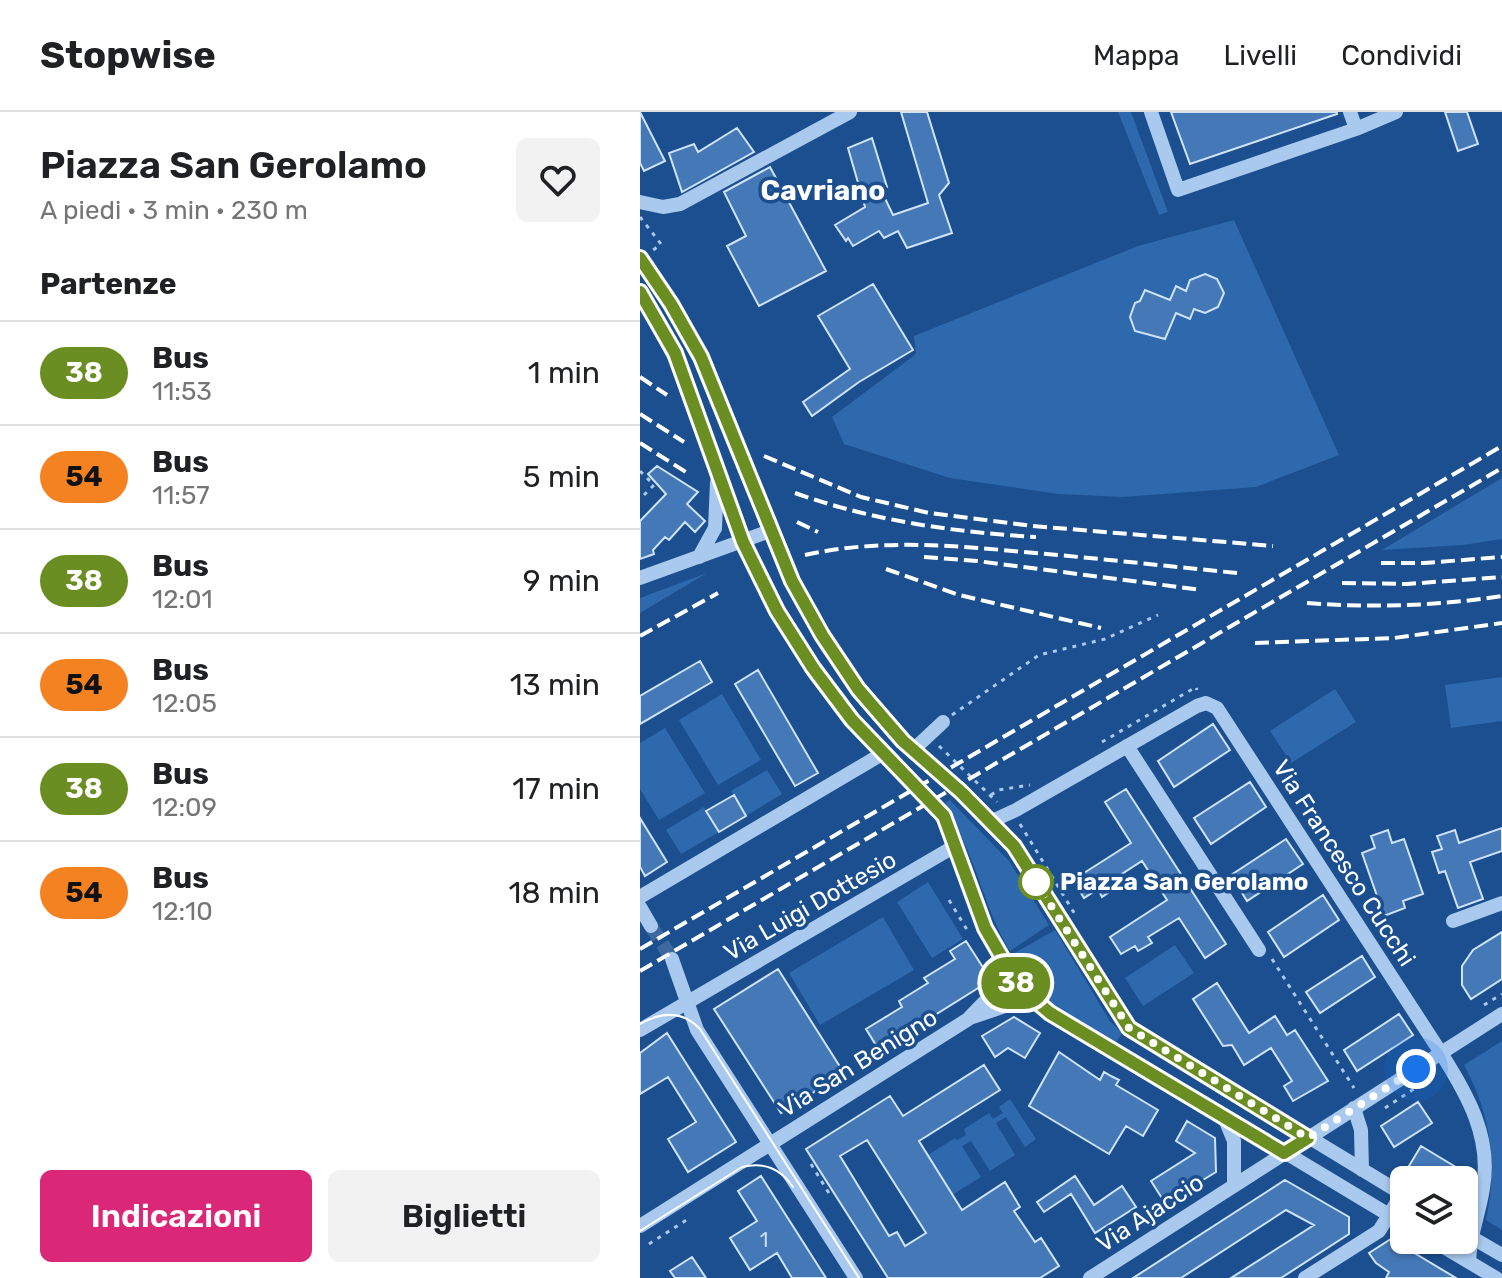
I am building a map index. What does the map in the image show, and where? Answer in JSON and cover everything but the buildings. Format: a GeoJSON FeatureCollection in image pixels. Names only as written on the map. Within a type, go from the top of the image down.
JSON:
{"type":"FeatureCollection","features":[{"type":"Feature","properties":{"kind":"street"},"geometry":{"type":"LineString","coordinates":[[640,202],[663,207],[680,204],[850,112]]}},
{"type":"Feature","properties":{"kind":"street"},"geometry":{"type":"LineString","coordinates":[[1151,112],[1178,190],[1356,129],[1396,112]]}},
{"type":"Feature","properties":{"kind":"street"},"geometry":{"type":"LineString","coordinates":[[1350,112],[1356,129]]}},
{"type":"Feature","properties":{"kind":"street"},"geometry":{"type":"LineString","coordinates":[[646,255],[713,386],[792,581],[849,677],[927,763]]}},
{"type":"Feature","properties":{"kind":"street"},"geometry":{"type":"LineString","coordinates":[[640,292],[682,371],[743,542],[766,591],[813,668],[852,720],[882,754],[907,775]]}},
{"type":"Feature","properties":{"kind":"street"},"geometry":{"type":"LineString","coordinates":[[699,557],[715,528],[718,503],[716,466]]}},
{"type":"Feature","properties":{"kind":"street"},"geometry":{"type":"LineString","coordinates":[[640,578],[770,531]]}},
{"type":"Feature","properties":{"kind":"street","name":"Via Francesco Cucchi"},"geometry":{"type":"LineString","coordinates":[[1127,746],[1197,706],[1206,703],[1217,708],[1470,1101],[1483,1147],[1484,1184],[1478,1202]]}},
{"type":"Feature","properties":{"kind":"street"},"geometry":{"type":"LineString","coordinates":[[913,750],[943,722]]}},
{"type":"Feature","properties":{"kind":"street"},"geometry":{"type":"LineString","coordinates":[[992,821],[1127,746],[1259,950]]}},
{"type":"Feature","properties":{"kind":"street"},"geometry":{"type":"LineString","coordinates":[[640,897],[882,754]]}},
{"type":"Feature","properties":{"kind":"street"},"geometry":{"type":"LineString","coordinates":[[961,792],[1014,846],[1129,1028],[1390,1187]]}},
{"type":"Feature","properties":{"kind":"street"},"geometry":{"type":"LineString","coordinates":[[937,806],[949,827],[985,928],[1011,975],[1033,1001],[1390,1216],[1379,1231],[1305,1278]]}},
{"type":"Feature","properties":{"kind":"street","name":"Via Luigi Dottesio"},"geometry":{"type":"LineString","coordinates":[[640,1030],[955,846]]}},
{"type":"Feature","properties":{"kind":"street"},"geometry":{"type":"LineString","coordinates":[[1453,921],[1502,903]]}},
{"type":"Feature","properties":{"kind":"street"},"geometry":{"type":"LineString","coordinates":[[640,907],[651,926]]}},
{"type":"Feature","properties":{"kind":"street"},"geometry":{"type":"LineString","coordinates":[[672,959],[697,1030],[856,1278]]}},
{"type":"Feature","properties":{"kind":"street","name":"Via San Benigno"},"geometry":{"type":"LineString","coordinates":[[970,1018],[1011,975]]}},
{"type":"Feature","properties":{"kind":"street","name":"Via San Benigno"},"geometry":{"type":"LineString","coordinates":[[640,1226],[970,1018],[1011,1004],[1033,1001]]}},
{"type":"Feature","properties":{"kind":"street","name":"Via Ajaccio"},"geometry":{"type":"LineString","coordinates":[[1090,1278],[1502,1014]]}},
{"type":"Feature","properties":{"kind":"street"},"geometry":{"type":"LineString","coordinates":[[1242,1128],[1255,1105]]}},
{"type":"Feature","properties":{"kind":"street"},"geometry":{"type":"LineString","coordinates":[[1354,1108],[1361,1130],[1362,1170]]}},
{"type":"Feature","properties":{"kind":"street","name":"Via Ajaccio"},"geometry":{"type":"LineString","coordinates":[[1223,1116],[1234,1141],[1234,1184]]}},
{"type":"Feature","properties":{"kind":"street"},"geometry":{"type":"LineString","coordinates":[[1478,1241],[1502,1255]]}},
{"type":"Feature","properties":{"kind":"street"},"geometry":{"type":"LineString","coordinates":[[1456,1254],[1496,1278]]}},
{"type":"Feature","properties":{"kind":"street","name":"Via Francesco Cucchi"},"geometry":{"type":"LineString","coordinates":[[1468,1254],[1469,1262]]}},
{"type":"Feature","properties":{"kind":"path"},"geometry":{"type":"LineString","coordinates":[[640,217],[661,244],[646,255]]}},
{"type":"Feature","properties":{"kind":"path"},"geometry":{"type":"LineString","coordinates":[[640,471],[654,485],[640,499]]}},
{"type":"Feature","properties":{"kind":"path"},"geometry":{"type":"LineString","coordinates":[[943,722],[1039,655],[1105,639],[1158,615]]}},
{"type":"Feature","properties":{"kind":"path"},"geometry":{"type":"LineString","coordinates":[[1101,743],[1196,687]]}},
{"type":"Feature","properties":{"kind":"path"},"geometry":{"type":"LineString","coordinates":[[926,736],[1000,804]]}},
{"type":"Feature","properties":{"kind":"path"},"geometry":{"type":"LineString","coordinates":[[992,794],[1034,783]]}},
{"type":"Feature","properties":{"kind":"path"},"geometry":{"type":"LineString","coordinates":[[949,900],[969,933]]}},
{"type":"Feature","properties":{"kind":"path"},"geometry":{"type":"LineString","coordinates":[[1259,950],[1271,957],[1354,1088]]}},
{"type":"Feature","properties":{"kind":"path"},"geometry":{"type":"LineString","coordinates":[[1484,1005],[1502,994]]}},
{"type":"Feature","properties":{"kind":"path"},"geometry":{"type":"LineString","coordinates":[[1385,1108],[1414,1089]]}},
{"type":"Feature","properties":{"kind":"path"},"geometry":{"type":"LineString","coordinates":[[811,1164],[830,1195]]}},
{"type":"Feature","properties":{"kind":"path"},"geometry":{"type":"LineString","coordinates":[[649,1244],[688,1219]]}},
{"type":"Feature","properties":{"kind":"shaded area"},"geometry":{"type":"Polygon","coordinates":[[[1118,112],[1131,112],[1168,212],[1159,215],[1118,112]]]}},
{"type":"Feature","properties":{"kind":"shaded area"},"geometry":{"type":"Polygon","coordinates":[[[1234,220],[1339,455],[1256,487],[1123,497],[1058,494],[950,478],[844,444],[832,417],[916,354],[914,336],[1138,246],[1234,220]]]}},
{"type":"Feature","properties":{"kind":"shaded area"},"geometry":{"type":"Polygon","coordinates":[[[1502,478],[1502,539],[1463,545],[1382,550],[1502,478]]]}},
{"type":"Feature","properties":{"kind":"shaded area"},"geometry":{"type":"Polygon","coordinates":[[[707,573],[640,613],[640,598],[707,573]]]}},
{"type":"Feature","properties":{"kind":"shaded area"},"geometry":{"type":"Polygon","coordinates":[[[1502,677],[1502,721],[1451,728],[1445,685],[1502,677]]]}},
{"type":"Feature","properties":{"kind":"shaded area"},"geometry":{"type":"Polygon","coordinates":[[[1335,689],[1356,722],[1291,763],[1270,731],[1335,689]]]}},
{"type":"Feature","properties":{"kind":"shaded area"},"geometry":{"type":"Polygon","coordinates":[[[722,694],[761,760],[718,785],[679,720],[722,694]]]}},
{"type":"Feature","properties":{"kind":"shaded area"},"geometry":{"type":"Polygon","coordinates":[[[665,728],[705,793],[659,820],[640,789],[640,743],[665,728]]]}},
{"type":"Feature","properties":{"kind":"shaded area"},"geometry":{"type":"Polygon","coordinates":[[[767,770],[782,794],[746,816],[731,791],[767,770]]]}},
{"type":"Feature","properties":{"kind":"shaded area"},"geometry":{"type":"Polygon","coordinates":[[[950,800],[1009,861],[1049,925],[1010,951],[992,915],[963,839],[943,804],[950,800]]]}},
{"type":"Feature","properties":{"kind":"shaded area"},"geometry":{"type":"Polygon","coordinates":[[[704,807],[719,832],[681,854],[666,830],[704,807]]]}},
{"type":"Feature","properties":{"kind":"shaded area"},"geometry":{"type":"Polygon","coordinates":[[[928,882],[963,939],[932,958],[897,902],[928,882]]]}},
{"type":"Feature","properties":{"kind":"shaded area"},"geometry":{"type":"Polygon","coordinates":[[[883,917],[914,970],[820,1025],[789,973],[883,917]]]}},
{"type":"Feature","properties":{"kind":"shaded area"},"geometry":{"type":"Polygon","coordinates":[[[1055,930],[1110,1021],[1122,1033],[1115,1044],[1056,1009],[1026,981],[1011,955],[1055,930]]]}},
{"type":"Feature","properties":{"kind":"shaded area"},"geometry":{"type":"Polygon","coordinates":[[[1175,945],[1194,973],[1143,1006],[1125,978],[1175,945]]]}},
{"type":"Feature","properties":{"kind":"shaded area"},"geometry":{"type":"Polygon","coordinates":[[[1502,1041],[1502,1230],[1486,1220],[1491,1179],[1490,1140],[1481,1102],[1464,1065],[1502,1041]]]}},
{"type":"Feature","properties":{"kind":"shaded area"},"geometry":{"type":"Polygon","coordinates":[[[1010,1099],[1036,1139],[1025,1147],[1006,1117],[996,1123],[1015,1155],[990,1171],[971,1141],[962,1146],[981,1177],[952,1195],[928,1155],[955,1138],[957,1140],[966,1135],[964,1129],[989,1113],[993,1119],[1003,1113],[999,1107],[1010,1099]]]}},
{"type":"Feature","properties":{"kind":"tunnel"},"geometry":{"type":"LineString","coordinates":[[927,763],[961,792]]}},
{"type":"Feature","properties":{"kind":"tunnel"},"geometry":{"type":"LineString","coordinates":[[907,775],[937,806]]}},
{"type":"Feature","properties":{"kind":"tunnel"},"geometry":{"type":"LineString","coordinates":[[651,926],[672,959]]}},
{"type":"Feature","properties":{"kind":"tram line"},"geometry":{"type":"LineString","coordinates":[[640,1024],[671,1015],[686,1019],[700,1029],[859,1278]]}},
{"type":"Feature","properties":{"kind":"tram line"},"geometry":{"type":"LineString","coordinates":[[640,1231],[742,1167],[757,1165],[771,1168],[783,1175],[793,1187]]}},
{"type":"Feature","properties":{"kind":"railway"},"geometry":{"type":"LineString","coordinates":[[640,377],[667,395]]}},
{"type":"Feature","properties":{"kind":"railway"},"geometry":{"type":"LineString","coordinates":[[640,414],[684,442]]}},
{"type":"Feature","properties":{"kind":"railway"},"geometry":{"type":"LineString","coordinates":[[640,443],[689,474]]}},
{"type":"Feature","properties":{"kind":"railway"},"geometry":{"type":"LineString","coordinates":[[640,949],[1502,446]]}},
{"type":"Feature","properties":{"kind":"railway"},"geometry":{"type":"LineString","coordinates":[[764,456],[861,497],[929,513],[1033,526],[1273,546]]}},
{"type":"Feature","properties":{"kind":"railway"},"geometry":{"type":"LineString","coordinates":[[640,971],[1502,468]]}},
{"type":"Feature","properties":{"kind":"railway"},"geometry":{"type":"LineString","coordinates":[[795,493],[854,511],[914,524],[1036,537]]}},
{"type":"Feature","properties":{"kind":"railway"},"geometry":{"type":"LineString","coordinates":[[797,522],[818,532]]}},
{"type":"Feature","properties":{"kind":"railway"},"geometry":{"type":"LineString","coordinates":[[805,555],[886,545],[941,546],[1237,573]]}},
{"type":"Feature","properties":{"kind":"railway"},"geometry":{"type":"LineString","coordinates":[[924,557],[1202,590]]}},
{"type":"Feature","properties":{"kind":"railway"},"geometry":{"type":"LineString","coordinates":[[1381,563],[1502,557]]}},
{"type":"Feature","properties":{"kind":"railway"},"geometry":{"type":"LineString","coordinates":[[886,569],[959,595],[1101,628]]}},
{"type":"Feature","properties":{"kind":"railway"},"geometry":{"type":"LineString","coordinates":[[1342,583],[1407,584],[1502,577]]}},
{"type":"Feature","properties":{"kind":"railway"},"geometry":{"type":"LineString","coordinates":[[640,636],[718,593]]}},
{"type":"Feature","properties":{"kind":"railway"},"geometry":{"type":"LineString","coordinates":[[1307,603],[1405,605],[1502,596]]}},
{"type":"Feature","properties":{"kind":"railway"},"geometry":{"type":"LineString","coordinates":[[1255,643],[1394,638],[1502,623]]}},
{"type":"Feature","properties":{"kind":"bus line","name":"38"},"geometry":{"type":"LineString","coordinates":[[640,258],[701,357],[792,581],[822,635],[858,689],[903,741],[992,821],[1014,846],[1129,1028],[1308,1138],[1284,1153],[1050,1013],[1019,987],[985,928],[944,816],[852,720],[813,668],[777,611],[743,542],[675,353],[640,292]]}},
{"type":"Feature","properties":{"kind":"place","name":"Piazza San Gerolamo"},"geometry":{"type":"Point","coordinates":[1036,882]}},
{"type":"Feature","properties":{"kind":"district","name":"Cavriano"},"geometry":{"type":"Point","coordinates":[823,190]}},
{"type":"Feature","properties":{"kind":"route"},"geometry":{"type":"LineString","coordinates":[[1036,882],[1129,1028],[1308,1138],[1416,1069]]}}]}
